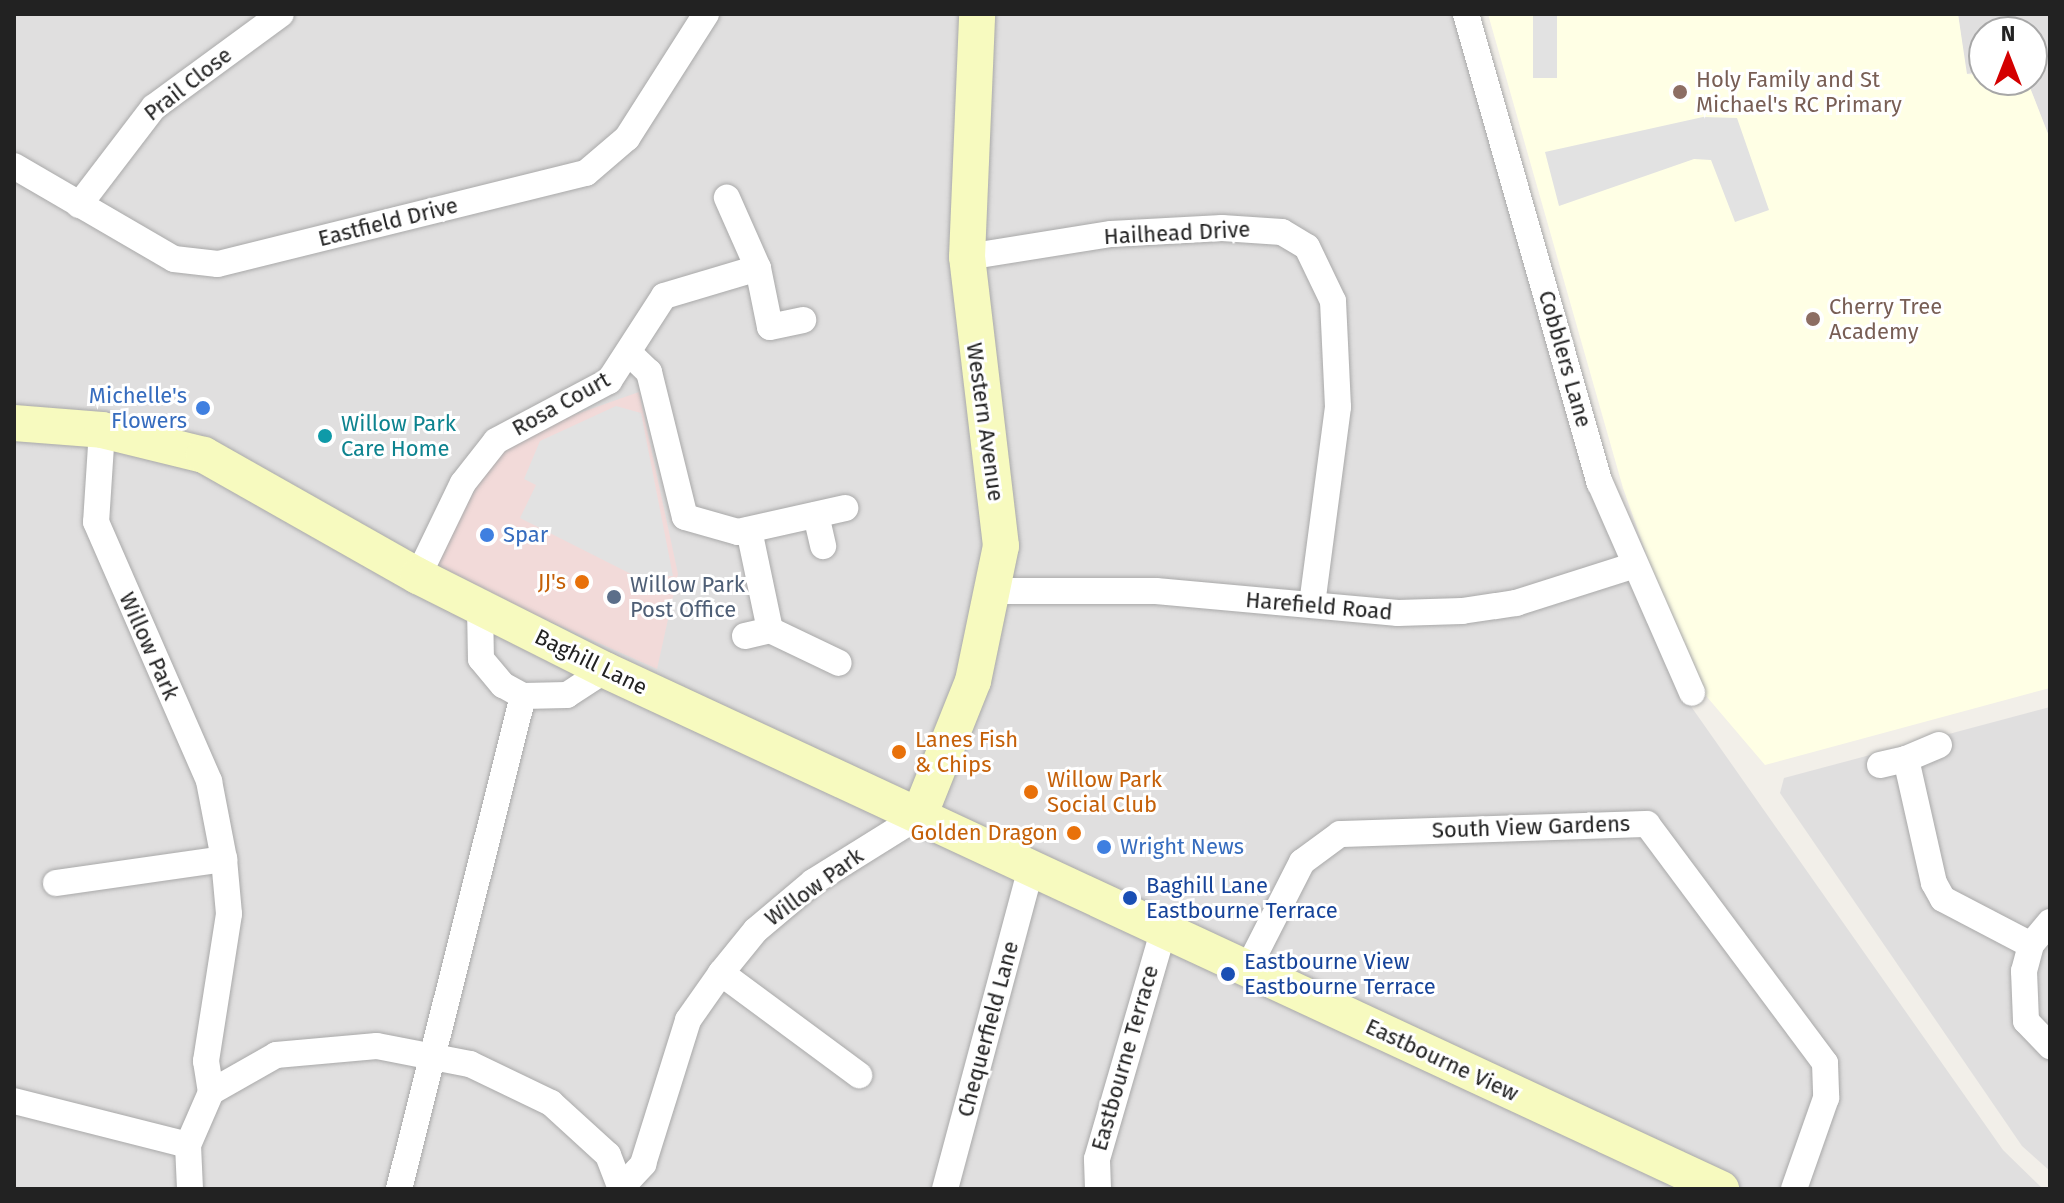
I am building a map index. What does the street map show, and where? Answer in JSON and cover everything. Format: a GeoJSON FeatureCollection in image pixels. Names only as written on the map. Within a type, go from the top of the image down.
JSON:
{"type":"FeatureCollection","features":[{"type":"Feature","properties":{"kind":"street","name":"Prail Close"},"geometry":{"type":"LineString","coordinates":[[79,205],[154,107],[281,14]]}},
{"type":"Feature","properties":{"kind":"street","name":"Eastfield Drive"},"geometry":{"type":"LineString","coordinates":[[14,166],[174,259],[218,264],[586,173],[627,138],[706,14]]}},
{"type":"Feature","properties":{"kind":"street","name":"Western Avenue"},"geometry":{"type":"LineString","coordinates":[[919,816],[957,732],[997,591],[999,520],[967,257],[977,14]]}},
{"type":"Feature","properties":{"kind":"street","name":"Cobblers Lane"},"geometry":{"type":"LineString","coordinates":[[1466,14],[1600,483],[1692,693]]}},
{"type":"Feature","properties":{"kind":"street"},"geometry":{"type":"LineString","coordinates":[[727,198],[741,215],[758,268],[770,327],[803,320]]}},
{"type":"Feature","properties":{"kind":"street","name":"Hailhead Drive"},"geometry":{"type":"LineString","coordinates":[[967,257],[1111,234],[1222,228],[1282,232],[1307,247],[1333,301],[1338,407],[1312,604]]}},
{"type":"Feature","properties":{"kind":"street","name":"Rosa Court"},"geometry":{"type":"LineString","coordinates":[[418,576],[487,450],[609,381],[664,296],[758,268]]}},
{"type":"Feature","properties":{"kind":"street","name":"Rosa Court"},"geometry":{"type":"LineString","coordinates":[[629,353],[649,372],[679,512],[749,530],[845,508]]}},
{"type":"Feature","properties":{"kind":"street","name":"Baghill Lane"},"geometry":{"type":"LineString","coordinates":[[14,423],[102,430],[204,455],[418,576],[605,670],[1164,929]]}},
{"type":"Feature","properties":{"kind":"street","name":"Willow Park"},"geometry":{"type":"LineString","coordinates":[[102,430],[96,522],[209,781],[224,859],[229,914],[206,1061],[211,1092]]}},
{"type":"Feature","properties":{"kind":"street"},"geometry":{"type":"LineString","coordinates":[[816,515],[823,546]]}},
{"type":"Feature","properties":{"kind":"street"},"geometry":{"type":"LineString","coordinates":[[749,530],[758,633],[839,663]]}},
{"type":"Feature","properties":{"kind":"street","name":"Harefield Road"},"geometry":{"type":"LineString","coordinates":[[997,591],[1156,591],[1312,604],[1462,611],[1516,603],[1635,565]]}},
{"type":"Feature","properties":{"kind":"street"},"geometry":{"type":"LineString","coordinates":[[480,608],[481,659],[503,685],[523,696],[567,695],[605,670]]}},
{"type":"Feature","properties":{"kind":"street"},"geometry":{"type":"LineString","coordinates":[[399,1189],[523,696]]}},
{"type":"Feature","properties":{"kind":"street"},"geometry":{"type":"LineString","coordinates":[[1880,765],[1906,759],[1939,745]]}},
{"type":"Feature","properties":{"kind":"street"},"geometry":{"type":"LineString","coordinates":[[1906,759],[1943,899],[2031,945]]}},
{"type":"Feature","properties":{"kind":"street","name":"Willow Park"},"geometry":{"type":"LineString","coordinates":[[190,1189],[188,1145],[211,1092],[242,1069],[309,1047],[435,1055],[551,1103],[608,1155],[621,1189],[643,1164],[688,1020],[721,973],[756,930],[813,882],[919,816]]}},
{"type":"Feature","properties":{"kind":"street","name":"South View Gardens"},"geometry":{"type":"LineString","coordinates":[[1249,966],[1302,862],[1340,834],[1647,824],[1825,1063],[1826,1098],[1794,1189]]}},
{"type":"Feature","properties":{"kind":"street"},"geometry":{"type":"LineString","coordinates":[[56,883],[224,859]]}},
{"type":"Feature","properties":{"kind":"street","name":"Chequerfield Lane"},"geometry":{"type":"LineString","coordinates":[[945,1189],[1031,869]]}},
{"type":"Feature","properties":{"kind":"street"},"geometry":{"type":"LineString","coordinates":[[2050,922],[2031,945],[2026,1021],[2050,1046]]}},
{"type":"Feature","properties":{"kind":"street","name":"Eastbourne View"},"geometry":{"type":"LineString","coordinates":[[1164,929],[1249,966],[1721,1189]]}},
{"type":"Feature","properties":{"kind":"street","name":"Eastbourne Terrace"},"geometry":{"type":"LineString","coordinates":[[1098,1189],[1097,1159],[1164,929]]}},
{"type":"Feature","properties":{"kind":"street"},"geometry":{"type":"LineString","coordinates":[[721,973],[859,1075]]}},
{"type":"Feature","properties":{"kind":"street"},"geometry":{"type":"LineString","coordinates":[[14,1101],[188,1145]]}},
{"type":"Feature","properties":{"kind":"shaded area"},"geometry":{"type":"Polygon","coordinates":[[[14,14],[1466,14],[1600,483],[1683,695],[2003,1150],[2043,1189],[14,1189],[14,14]]]}},
{"type":"Feature","properties":{"kind":"shaded area","name":"Cherry Tree Academy"},"geometry":{"type":"Polygon","coordinates":[[[1488,14],[1958,14],[1968,74],[1968,96],[2033,96],[2050,139],[2050,688],[1765,765],[1690,677],[1623,488],[1488,14]]]}},
{"type":"Feature","properties":{"kind":"shaded area"},"geometry":{"type":"Polygon","coordinates":[[[1533,14],[1557,14],[1557,78],[1533,78],[1533,14]]]}},
{"type":"Feature","properties":{"kind":"shaded area"},"geometry":{"type":"Polygon","coordinates":[[[1958,14],[2050,14],[2050,139],[2033,96],[2048,96],[2048,16],[1968,16],[1966,74],[1958,14]]]}},
{"type":"Feature","properties":{"kind":"shaded area"},"geometry":{"type":"Polygon","coordinates":[[[1703,117],[1737,118],[1769,210],[1735,222],[1711,160],[1694,159],[1559,206],[1545,152],[1703,117]]]}},
{"type":"Feature","properties":{"kind":"shaded area"},"geometry":{"type":"Polygon","coordinates":[[[639,392],[678,574],[657,669],[433,569],[491,460],[531,430],[639,392]]]}},
{"type":"Feature","properties":{"kind":"shaded area"},"geometry":{"type":"Polygon","coordinates":[[[616,406],[641,413],[673,576],[637,577],[520,518],[536,485],[524,479],[540,441],[616,406]]]}},
{"type":"Feature","properties":{"kind":"shaded area"},"geometry":{"type":"Polygon","coordinates":[[[2050,707],[2050,1171],[2022,1146],[1780,793],[1784,778],[2050,707]]]}},
{"type":"Feature","properties":{"kind":"place","name":"Holy Family and St Michael's RC Primary"},"geometry":{"type":"Point","coordinates":[1680,92]}},
{"type":"Feature","properties":{"kind":"place","name":"Cherry Tree Academy"},"geometry":{"type":"Point","coordinates":[1813,319]}},
{"type":"Feature","properties":{"kind":"place","name":"Michelle's Flowers"},"geometry":{"type":"Point","coordinates":[203,408]}},
{"type":"Feature","properties":{"kind":"place","name":"Willow Park Care Home"},"geometry":{"type":"Point","coordinates":[325,436]}},
{"type":"Feature","properties":{"kind":"place","name":"Spar"},"geometry":{"type":"Point","coordinates":[487,535]}},
{"type":"Feature","properties":{"kind":"place","name":"JJ's"},"geometry":{"type":"Point","coordinates":[582,582]}},
{"type":"Feature","properties":{"kind":"place","name":"Willow Park Post Office"},"geometry":{"type":"Point","coordinates":[614,597]}},
{"type":"Feature","properties":{"kind":"place","name":"Lanes Fish & Chips"},"geometry":{"type":"Point","coordinates":[899,752]}},
{"type":"Feature","properties":{"kind":"place","name":"Willow Park Social Club"},"geometry":{"type":"Point","coordinates":[1031,792]}},
{"type":"Feature","properties":{"kind":"place","name":"Golden Dragon"},"geometry":{"type":"Point","coordinates":[1074,833]}},
{"type":"Feature","properties":{"kind":"place","name":"Wright News"},"geometry":{"type":"Point","coordinates":[1104,847]}},
{"type":"Feature","properties":{"kind":"place","name":"Baghill Lane Eastbourne Terrace"},"geometry":{"type":"Point","coordinates":[1130,898]}},
{"type":"Feature","properties":{"kind":"place","name":"Eastbourne View Eastbourne Terrace"},"geometry":{"type":"Point","coordinates":[1228,974]}}]}
